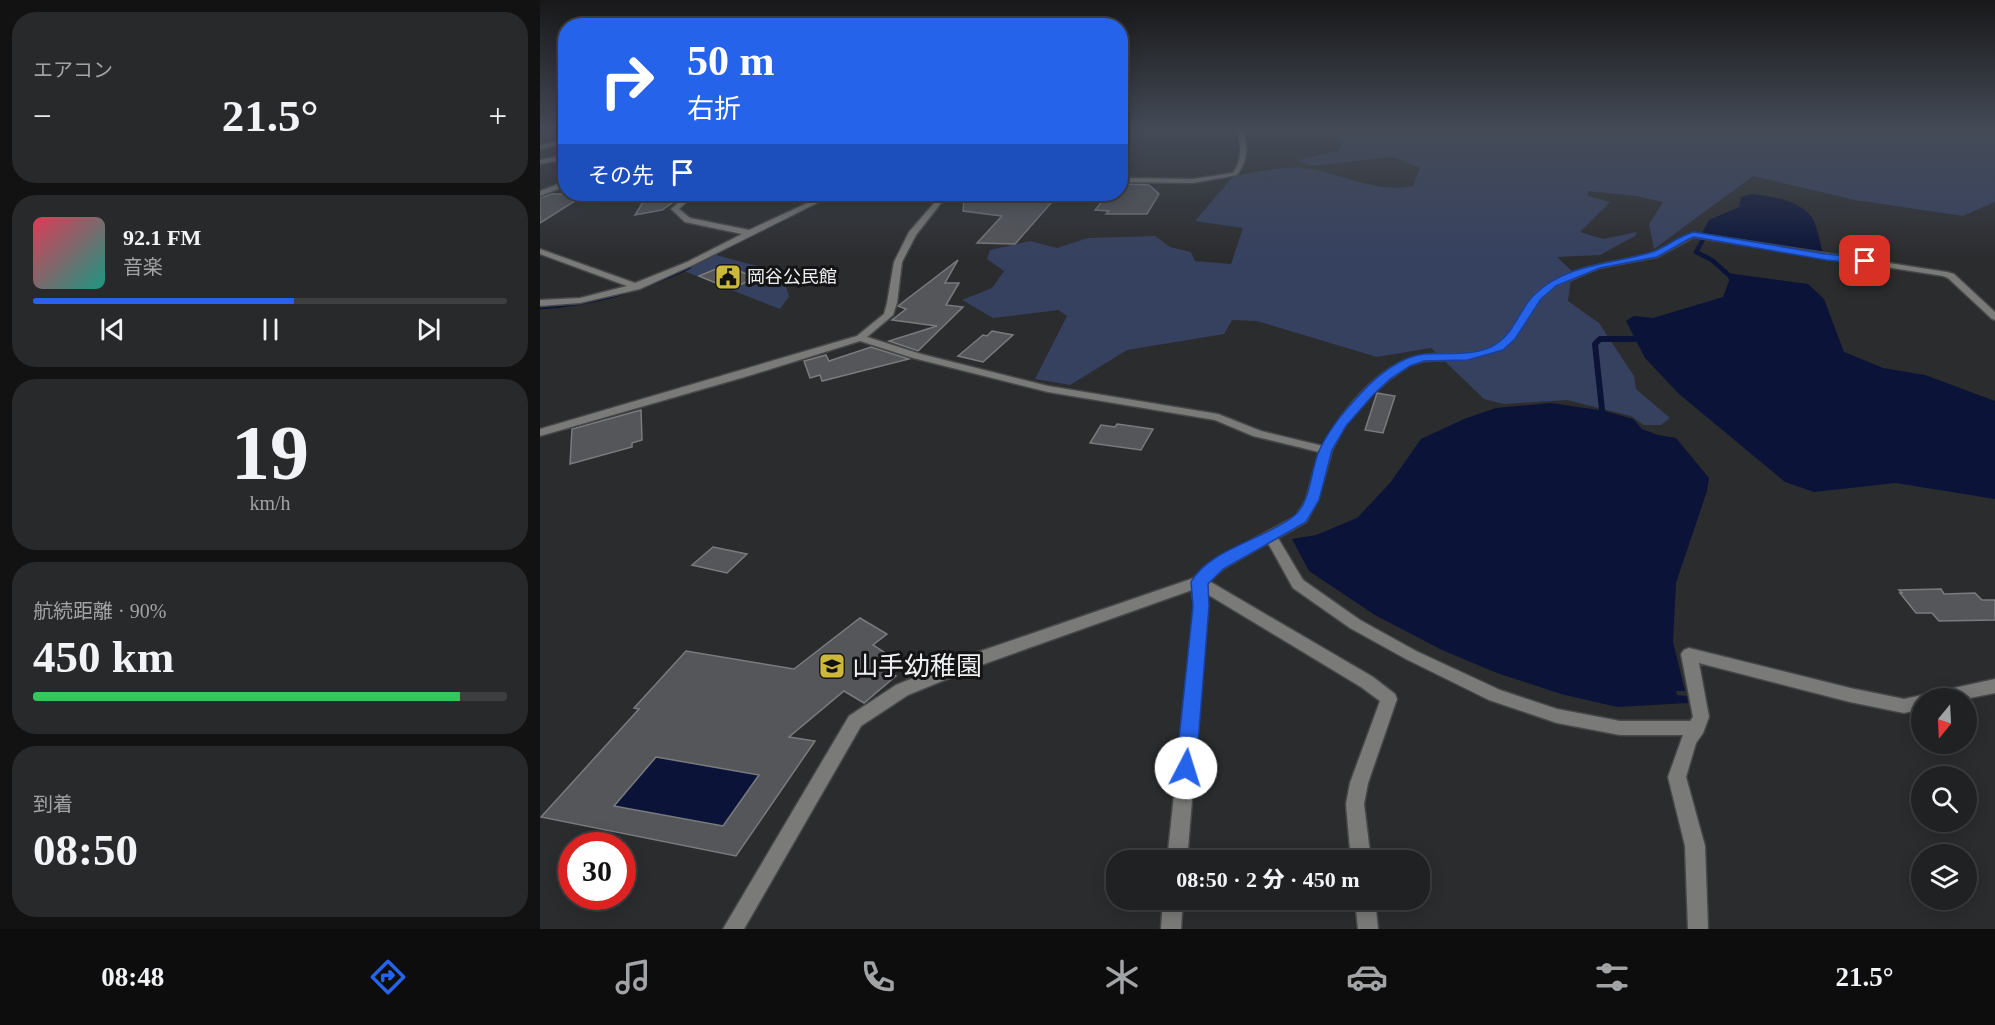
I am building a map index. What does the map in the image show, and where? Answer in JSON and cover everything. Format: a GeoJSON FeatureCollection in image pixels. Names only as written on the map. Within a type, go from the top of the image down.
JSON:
{"type":"FeatureCollection","features":[{"type":"Feature","properties":{"kind":"street"},"geometry":{"type":"LineString","coordinates":[[1128,180],[1172,182],[1210,179],[1236,172]]}},
{"type":"Feature","properties":{"kind":"street"},"geometry":{"type":"LineString","coordinates":[[540,194],[558,186]]}},
{"type":"Feature","properties":{"kind":"street"},"geometry":{"type":"LineString","coordinates":[[684,201],[675,209],[688,220],[750,233]]}},
{"type":"Feature","properties":{"kind":"street"},"geometry":{"type":"LineString","coordinates":[[540,303],[594,300],[637,287],[817,201]]}},
{"type":"Feature","properties":{"kind":"street"},"geometry":{"type":"LineString","coordinates":[[540,433],[860,338],[888,315],[898,262],[912,234],[939,201]]}},
{"type":"Feature","properties":{"kind":"street"},"geometry":{"type":"LineString","coordinates":[[733,929],[855,721],[902,690],[967,663],[1199,582],[1218,565],[1300,519],[1309,508],[1326,450],[1340,424],[1369,392],[1406,363],[1423,358],[1468,356],[1499,347],[1518,327],[1537,297],[1553,284],[1597,266],[1654,255],[1686,237],[1705,236],[1944,274],[1951,276],[1995,317]]}},
{"type":"Feature","properties":{"kind":"street"},"geometry":{"type":"LineString","coordinates":[[540,251],[637,287]]}},
{"type":"Feature","properties":{"kind":"street"},"geometry":{"type":"LineString","coordinates":[[860,338],[917,356],[1048,389],[1218,417],[1236,427],[1272,439],[1326,450]]}},
{"type":"Feature","properties":{"kind":"street"},"geometry":{"type":"LineString","coordinates":[[1271,537],[1298,584],[1355,624],[1411,655],[1495,695],[1557,716],[1620,728],[1697,728]]}},
{"type":"Feature","properties":{"kind":"street"},"geometry":{"type":"LineString","coordinates":[[1178,850],[1201,606],[1199,582]]}},
{"type":"Feature","properties":{"kind":"street"},"geometry":{"type":"LineString","coordinates":[[1199,582],[1367,682],[1389,699],[1359,783],[1354,804],[1360,850]]}},
{"type":"Feature","properties":{"kind":"street"},"geometry":{"type":"LineString","coordinates":[[1698,929],[1695,846],[1677,777],[1688,742],[1701,717],[1689,654],[1850,695],[1904,706],[1911,704]]}},
{"type":"Feature","properties":{"kind":"street"},"geometry":{"type":"LineString","coordinates":[[1977,690],[1995,686]]}},
{"type":"Feature","properties":{"kind":"street"},"geometry":{"type":"LineString","coordinates":[[1171,929],[1172,910]]}},
{"type":"Feature","properties":{"kind":"street"},"geometry":{"type":"LineString","coordinates":[[1366,910],[1368,929]]}},
{"type":"Feature","properties":{"kind":"shaded area"},"geometry":{"type":"Polygon","coordinates":[[[1256,172],[1325,172],[1370,185],[1398,188],[1413,186],[1418,172],[1995,172],[1995,202],[1963,216],[1855,200],[1753,176],[1654,249],[1649,224],[1663,202],[1636,196],[1588,191],[1588,196],[1610,202],[1580,232],[1603,239],[1637,232],[1635,236],[1600,255],[1557,257],[1572,271],[1568,301],[1599,323],[1634,376],[1636,389],[1670,418],[1661,425],[1644,425],[1631,416],[1567,400],[1504,404],[1484,399],[1431,348],[1377,357],[1257,321],[1232,320],[1224,334],[1127,350],[1070,385],[1035,379],[1067,316],[1058,310],[993,318],[962,300],[992,288],[1004,271],[987,259],[990,250],[1030,241],[1057,248],[1088,238],[1155,236],[1170,247],[1191,252],[1195,261],[1231,264],[1243,228],[1195,221],[1231,179],[1238,175],[1256,172]]]}},
{"type":"Feature","properties":{"kind":"shaded area"},"geometry":{"type":"Polygon","coordinates":[[[1751,194],[1777,198],[1803,209],[1814,221],[1823,253],[1702,233],[1709,220],[1739,207],[1741,197],[1751,194]]]}},
{"type":"Feature","properties":{"kind":"shaded area"},"geometry":{"type":"Polygon","coordinates":[[[716,255],[769,269],[784,278],[789,297],[780,309],[684,271],[716,255]]]}},
{"type":"Feature","properties":{"kind":"shaded area"},"geometry":{"type":"Polygon","coordinates":[[[1727,273],[1808,284],[1824,299],[1844,352],[1883,368],[1925,375],[1995,401],[1995,499],[1896,483],[1814,492],[1785,482],[1679,394],[1645,358],[1626,321],[1634,316],[1653,318],[1723,297],[1729,281],[1727,273]]]}},
{"type":"Feature","properties":{"kind":"shaded area"},"geometry":{"type":"Polygon","coordinates":[[[1551,403],[1605,411],[1633,419],[1642,429],[1676,438],[1709,478],[1707,491],[1676,583],[1673,642],[1685,691],[1676,691],[1677,695],[1687,696],[1688,703],[1617,707],[1561,694],[1497,673],[1442,650],[1375,615],[1309,571],[1292,539],[1316,535],[1357,518],[1390,483],[1421,439],[1464,419],[1496,408],[1551,403]]]}},
{"type":"Feature","properties":{"kind":"shaded area"},"geometry":{"type":"Polygon","coordinates":[[[656,757],[759,775],[723,826],[614,806],[656,757]]]}},
{"type":"Feature","properties":{"kind":"building"},"geometry":{"type":"Polygon","coordinates":[[[1128,185],[1149,185],[1159,194],[1147,214],[1106,214],[1109,211],[1095,210],[1102,201],[1128,201],[1128,185]]]}},
{"type":"Feature","properties":{"kind":"building"},"geometry":{"type":"Polygon","coordinates":[[[558,194],[558,201],[575,201],[540,223],[540,198],[558,194]]]}},
{"type":"Feature","properties":{"kind":"building"},"geometry":{"type":"Polygon","coordinates":[[[644,201],[675,201],[662,210],[635,215],[644,201]]]}},
{"type":"Feature","properties":{"kind":"building"},"geometry":{"type":"Polygon","coordinates":[[[964,201],[1053,201],[1015,244],[977,243],[1002,216],[963,211],[964,201]]]}},
{"type":"Feature","properties":{"kind":"building"},"geometry":{"type":"Polygon","coordinates":[[[958,260],[945,283],[959,283],[946,305],[963,307],[918,351],[889,341],[937,326],[892,320],[906,309],[898,306],[958,260]]]}},
{"type":"Feature","properties":{"kind":"building","name":"岡谷公民館"},"geometry":{"type":"Polygon","coordinates":[[[723,266],[756,278],[730,289],[699,276],[723,266]]]}},
{"type":"Feature","properties":{"kind":"building"},"geometry":{"type":"Polygon","coordinates":[[[992,331],[1013,335],[983,362],[958,356],[983,335],[987,336],[992,331]]]}},
{"type":"Feature","properties":{"kind":"building"},"geometry":{"type":"Polygon","coordinates":[[[871,347],[909,359],[822,381],[820,375],[810,378],[804,361],[826,355],[829,361],[871,347]]]}},
{"type":"Feature","properties":{"kind":"building"},"geometry":{"type":"Polygon","coordinates":[[[1377,393],[1395,396],[1383,433],[1365,430],[1377,393]]]}},
{"type":"Feature","properties":{"kind":"building"},"geometry":{"type":"Polygon","coordinates":[[[641,410],[642,440],[632,443],[632,447],[570,464],[572,429],[641,410]]]}},
{"type":"Feature","properties":{"kind":"building"},"geometry":{"type":"Polygon","coordinates":[[[1117,424],[1153,429],[1141,450],[1090,443],[1101,425],[1115,427],[1117,424]]]}},
{"type":"Feature","properties":{"kind":"building"},"geometry":{"type":"Polygon","coordinates":[[[713,547],[747,554],[727,573],[692,565],[713,547]]]}},
{"type":"Feature","properties":{"kind":"building"},"geometry":{"type":"Polygon","coordinates":[[[1941,589],[1944,594],[1975,593],[1982,600],[1995,600],[1995,620],[1939,621],[1932,613],[1916,613],[1899,590],[1941,589]]]}},
{"type":"Feature","properties":{"kind":"building"},"geometry":{"type":"Polygon","coordinates":[[[860,618],[887,634],[873,645],[887,654],[874,665],[896,676],[864,703],[844,691],[789,737],[815,741],[736,856],[636,836],[636,832],[616,832],[541,817],[639,709],[634,708],[686,651],[794,669],[860,618]],[[656,757],[614,806],[723,826],[759,775],[656,757]]]}},
{"type":"Feature","properties":{"kind":"waterway"},"geometry":{"type":"LineString","coordinates":[[781,220],[810,206]]}},
{"type":"Feature","properties":{"kind":"waterway"},"geometry":{"type":"LineString","coordinates":[[718,252],[784,219]]}},
{"type":"Feature","properties":{"kind":"waterway"},"geometry":{"type":"LineString","coordinates":[[1708,231],[1696,252],[1712,260],[1732,278]]}},
{"type":"Feature","properties":{"kind":"waterway"},"geometry":{"type":"LineString","coordinates":[[540,307],[598,299],[653,283],[689,267]]}},
{"type":"Feature","properties":{"kind":"waterway"},"geometry":{"type":"LineString","coordinates":[[1603,419],[1595,344],[1600,339],[1644,339]]}},
{"type":"Feature","properties":{"kind":"place","name":"岡谷公民館"},"geometry":{"type":"Point","coordinates":[728,277]}},
{"type":"Feature","properties":{"kind":"place","name":"山手幼稚園"},"geometry":{"type":"Point","coordinates":[832,666]}},
{"type":"Feature","properties":{"kind":"route"},"geometry":{"type":"LineString","coordinates":[[1186,768],[1201,606],[1199,582],[1218,565],[1300,519],[1309,508],[1326,450],[1340,424],[1386,377],[1406,363],[1423,358],[1486,353],[1499,347],[1511,337],[1537,297],[1553,284],[1597,266],[1654,255],[1694,235],[1826,257],[1865,261]]}}]}
